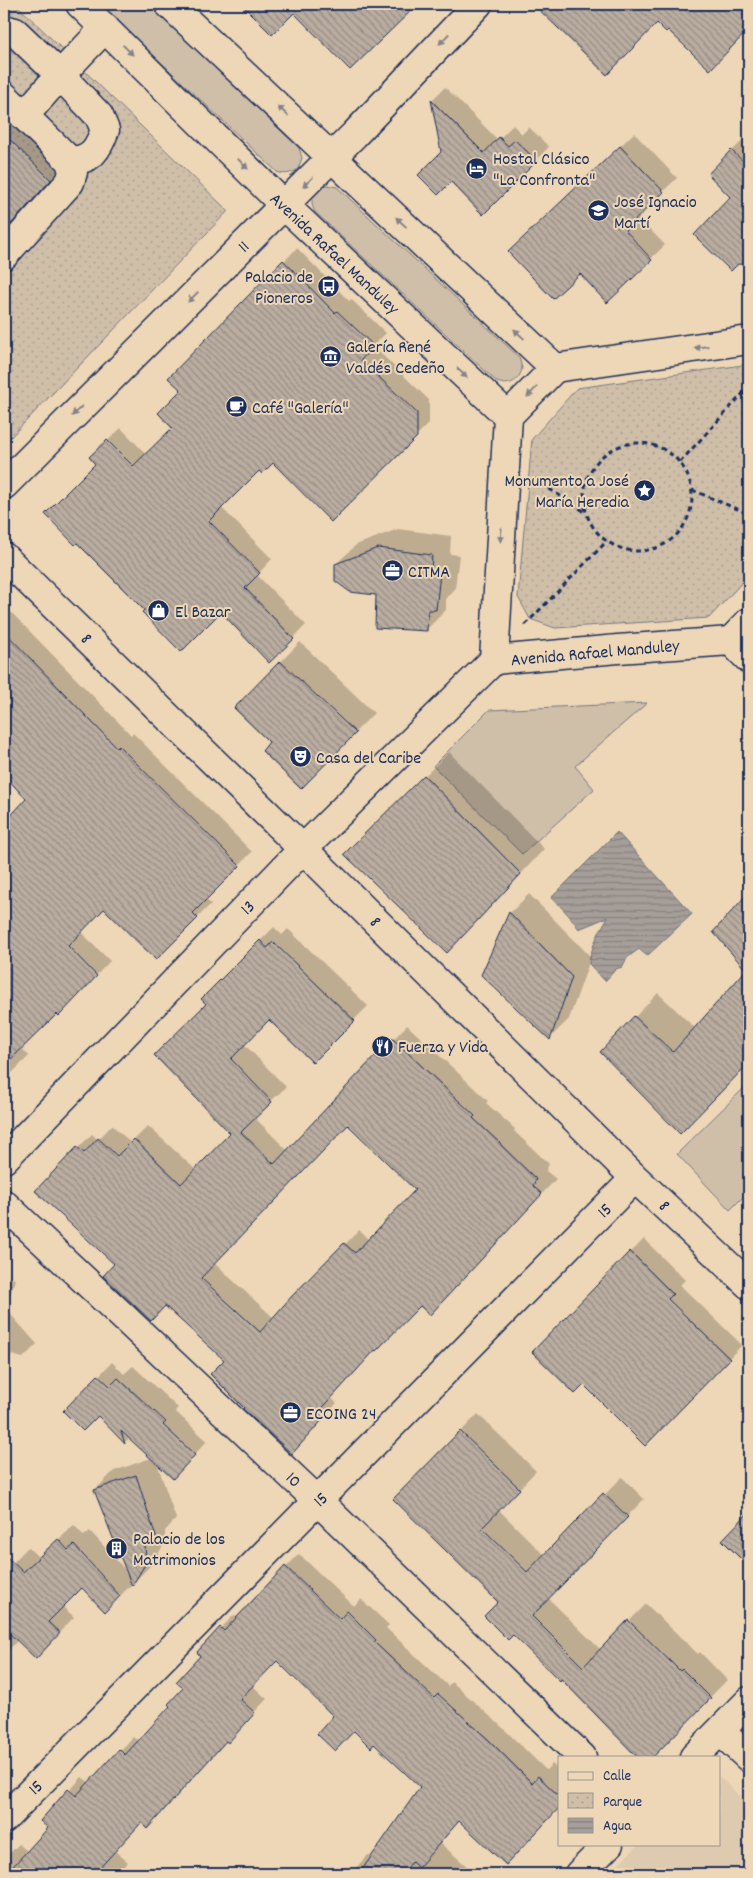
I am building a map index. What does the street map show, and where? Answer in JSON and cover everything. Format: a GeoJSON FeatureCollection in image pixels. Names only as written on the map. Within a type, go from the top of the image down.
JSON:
{"type":"FeatureCollection","features":[{"type":"Feature","properties":{"kind":"street","name":"Avenida Rafael Manduley"},"geometry":{"type":"LineString","coordinates":[[80,4],[284,206],[508,416],[494,660],[618,648],[743,641]]}},
{"type":"Feature","properties":{"kind":"street"},"geometry":{"type":"LineString","coordinates":[[169,4],[555,368]]}},
{"type":"Feature","properties":{"kind":"street","name":"11"},"geometry":{"type":"LineString","coordinates":[[4,484],[333,157],[478,4]]}},
{"type":"Feature","properties":{"kind":"street"},"geometry":{"type":"LineString","coordinates":[[24,116],[60,75],[106,28]]}},
{"type":"Feature","properties":{"kind":"street"},"geometry":{"type":"LineString","coordinates":[[4,29],[15,32],[99,116],[104,130],[100,142],[91,155],[81,160],[70,161]]}},
{"type":"Feature","properties":{"kind":"street"},"geometry":{"type":"LineString","coordinates":[[4,96],[70,161],[73,172],[70,182],[4,255]]}},
{"type":"Feature","properties":{"kind":"street"},"geometry":{"type":"LineString","coordinates":[[508,416],[555,368],[749,340]]}},
{"type":"Feature","properties":{"kind":"street","name":"8"},"geometry":{"type":"LineString","coordinates":[[4,557],[303,849],[635,1178],[749,1285]]}},
{"type":"Feature","properties":{"kind":"street","name":"13"},"geometry":{"type":"LineString","coordinates":[[4,1159],[303,849],[494,660]]}},
{"type":"Feature","properties":{"kind":"street","name":"15"},"geometry":{"type":"LineString","coordinates":[[4,1819],[635,1178]]}},
{"type":"Feature","properties":{"kind":"street","name":"10"},"geometry":{"type":"LineString","coordinates":[[4,1204],[318,1501],[581,1756]]}},
{"type":"Feature","properties":{"kind":"street"},"geometry":{"type":"LineString","coordinates":[[695,1756],[749,1701]]}},
{"type":"Feature","properties":{"kind":"street"},"geometry":{"type":"LineString","coordinates":[[720,1731],[749,1758]]}},
{"type":"Feature","properties":{"kind":"street"},"geometry":{"type":"LineString","coordinates":[[579,1874],[606,1846]]}},
{"type":"Feature","properties":{"kind":"path"},"geometry":{"type":"LineString","coordinates":[[680,462],[749,387]]}},
{"type":"Feature","properties":{"kind":"path"},"geometry":{"type":"LineString","coordinates":[[506,461],[585,512],[595,530],[607,541],[620,548],[636,551],[652,550],[666,544],[678,534],[687,521],[692,506],[692,490],[688,475],[680,462],[667,451],[652,444],[635,442],[618,446],[603,454],[592,467],[586,483],[585,512]]}},
{"type":"Feature","properties":{"kind":"path"},"geometry":{"type":"LineString","coordinates":[[692,490],[749,514]]}},
{"type":"Feature","properties":{"kind":"path"},"geometry":{"type":"LineString","coordinates":[[524,626],[607,541]]}},
{"type":"Feature","properties":{"kind":"shaded area"},"geometry":{"type":"Polygon","coordinates":[[[720,1777],[749,1806],[749,1874],[607,1874],[638,1846],[720,1846],[720,1777]]]}},
{"type":"Feature","properties":{"kind":"green space"},"geometry":{"type":"Polygon","coordinates":[[[4,4],[16,4],[228,211],[4,444],[4,4]]]}},
{"type":"Feature","properties":{"kind":"green space"},"geometry":{"type":"Polygon","coordinates":[[[99,4],[148,4],[299,148],[302,158],[298,169],[283,174],[277,172],[99,4]]]}},
{"type":"Feature","properties":{"kind":"green space"},"geometry":{"type":"Polygon","coordinates":[[[327,185],[337,187],[519,357],[522,368],[521,373],[513,382],[506,384],[497,382],[315,212],[312,199],[319,189],[327,185]]]}},
{"type":"Feature","properties":{"kind":"green space"},"geometry":{"type":"Polygon","coordinates":[[[743,365],[749,368],[749,575],[709,618],[555,628],[530,619],[518,597],[532,439],[577,388],[743,365]]]}},
{"type":"Feature","properties":{"kind":"green space"},"geometry":{"type":"Polygon","coordinates":[[[647,703],[575,766],[594,789],[522,854],[433,766],[489,710],[647,703]]]}},
{"type":"Feature","properties":{"kind":"green space"},"geometry":{"type":"Polygon","coordinates":[[[749,1083],[749,1191],[730,1210],[677,1154],[749,1083]]]}},
{"type":"Feature","properties":{"kind":"water"},"geometry":{"type":"Polygon","coordinates":[[[617,832],[692,914],[647,956],[639,949],[628,957],[622,967],[616,969],[605,981],[589,964],[596,939],[608,917],[579,929],[566,912],[551,898],[617,832]]]}},
{"type":"Feature","properties":{"kind":"building"},"geometry":{"type":"Polygon","coordinates":[[[241,4],[418,4],[350,70],[294,13],[272,35],[241,4]]]}},
{"type":"Feature","properties":{"kind":"building"},"geometry":{"type":"Polygon","coordinates":[[[533,4],[749,4],[749,29],[710,70],[668,30],[666,32],[657,23],[607,75],[533,4]]]}},
{"type":"Feature","properties":{"kind":"building","name":"Hostal Clásico \"La Confronta\""},"geometry":{"type":"Polygon","coordinates":[[[431,100],[484,153],[499,137],[508,146],[515,140],[537,161],[483,215],[451,182],[438,195],[418,175],[441,152],[431,100]]]}},
{"type":"Feature","properties":{"kind":"building"},"geometry":{"type":"Polygon","coordinates":[[[4,134],[51,180],[4,232],[4,134]]]}},
{"type":"Feature","properties":{"kind":"building","name":"José Ignacio Martí"},"geometry":{"type":"Polygon","coordinates":[[[620,146],[664,192],[625,230],[652,260],[607,303],[580,274],[553,299],[508,252],[620,146]]]}},
{"type":"Feature","properties":{"kind":"building"},"geometry":{"type":"Polygon","coordinates":[[[731,150],[749,167],[749,265],[738,264],[731,271],[694,235],[730,197],[708,174],[731,150]]]}},
{"type":"Feature","properties":{"kind":"building"},"geometry":{"type":"Polygon","coordinates":[[[283,260],[335,313],[337,311],[374,346],[361,360],[417,413],[417,437],[331,522],[273,463],[262,474],[259,471],[209,521],[260,573],[245,588],[294,639],[269,663],[221,612],[181,652],[142,612],[144,610],[45,514],[95,464],[89,457],[107,440],[133,466],[172,428],[158,413],[181,390],[168,378],[283,260]]]}},
{"type":"Feature","properties":{"kind":"building"},"geometry":{"type":"Polygon","coordinates":[[[378,548],[432,555],[431,573],[440,573],[436,610],[428,610],[427,631],[375,628],[376,595],[350,592],[335,581],[335,564],[378,548]]]}},
{"type":"Feature","properties":{"kind":"building"},"geometry":{"type":"Polygon","coordinates":[[[4,631],[117,748],[119,746],[240,866],[193,913],[198,918],[156,960],[104,909],[68,946],[97,976],[59,1016],[57,1014],[4,1066],[4,823],[26,799],[4,775],[4,631]]]}},
{"type":"Feature","properties":{"kind":"building"},"geometry":{"type":"Polygon","coordinates":[[[280,661],[356,733],[301,789],[262,751],[269,742],[234,708],[280,661]]]}},
{"type":"Feature","properties":{"kind":"building"},"geometry":{"type":"Polygon","coordinates":[[[424,775],[521,874],[447,953],[344,854],[424,775]]]}},
{"type":"Feature","properties":{"kind":"building"},"geometry":{"type":"Polygon","coordinates":[[[749,892],[749,1063],[680,1134],[600,1052],[634,1016],[673,1052],[746,970],[713,932],[749,892]]]}},
{"type":"Feature","properties":{"kind":"building"},"geometry":{"type":"Polygon","coordinates":[[[509,912],[572,977],[550,1040],[481,975],[509,912]]]}},
{"type":"Feature","properties":{"kind":"building"},"geometry":{"type":"Polygon","coordinates":[[[260,940],[267,948],[273,942],[355,1021],[313,1063],[269,1020],[231,1059],[272,1102],[241,1132],[274,1164],[392,1038],[475,1116],[473,1118],[536,1179],[533,1186],[542,1194],[430,1315],[420,1306],[375,1350],[318,1413],[324,1418],[292,1454],[243,1409],[210,1374],[224,1360],[165,1306],[151,1321],[103,1276],[114,1264],[35,1191],[77,1147],[84,1153],[98,1138],[117,1156],[134,1139],[181,1184],[230,1133],[154,1055],[206,1004],[201,999],[260,940]],[[348,1125],[201,1278],[260,1332],[344,1243],[355,1253],[415,1190],[348,1125]]]}},
{"type":"Feature","properties":{"kind":"building"},"geometry":{"type":"Polygon","coordinates":[[[630,1251],[673,1294],[668,1299],[730,1359],[645,1446],[584,1385],[575,1394],[532,1352],[630,1251]]]}},
{"type":"Feature","properties":{"kind":"building"},"geometry":{"type":"Polygon","coordinates":[[[98,1375],[110,1386],[118,1378],[166,1422],[163,1425],[195,1455],[173,1479],[121,1431],[125,1444],[98,1416],[83,1431],[63,1411],[98,1375]]]}},
{"type":"Feature","properties":{"kind":"building"},"geometry":{"type":"Polygon","coordinates":[[[460,1431],[520,1489],[482,1528],[527,1572],[603,1493],[628,1517],[532,1616],[583,1667],[628,1620],[680,1671],[682,1669],[711,1698],[654,1756],[636,1756],[561,1679],[560,1681],[513,1635],[508,1640],[484,1616],[498,1602],[393,1499],[460,1431]]]}},
{"type":"Feature","properties":{"kind":"building"},"geometry":{"type":"Polygon","coordinates":[[[136,1475],[157,1540],[145,1544],[146,1563],[132,1586],[94,1490],[136,1475]]]}},
{"type":"Feature","properties":{"kind":"building"},"geometry":{"type":"Polygon","coordinates":[[[749,1512],[749,1567],[722,1540],[749,1512]]]}},
{"type":"Feature","properties":{"kind":"building"},"geometry":{"type":"Polygon","coordinates":[[[58,1539],[68,1550],[74,1545],[120,1596],[105,1612],[82,1588],[48,1622],[60,1633],[36,1659],[4,1628],[4,1554],[23,1572],[58,1539]]]}},
{"type":"Feature","properties":{"kind":"building"},"geometry":{"type":"Polygon","coordinates":[[[285,1566],[340,1619],[347,1611],[376,1640],[374,1642],[434,1698],[438,1694],[489,1740],[532,1783],[538,1776],[558,1795],[558,1809],[506,1865],[459,1821],[418,1868],[412,1862],[402,1874],[359,1874],[420,1787],[374,1744],[371,1748],[354,1731],[335,1751],[317,1734],[333,1716],[277,1661],[240,1699],[255,1713],[228,1743],[226,1741],[147,1829],[141,1823],[94,1874],[6,1874],[48,1828],[40,1821],[68,1789],[76,1796],[119,1749],[125,1755],[170,1706],[168,1704],[183,1688],[176,1682],[200,1656],[197,1652],[220,1627],[224,1631],[285,1566]]]}},
{"type":"Feature","properties":{"kind":"place","name":"Hostal Clásico \"La Confronta\""},"geometry":{"type":"Point","coordinates":[477,168]}},
{"type":"Feature","properties":{"kind":"place","name":"José Ignacio Martí"},"geometry":{"type":"Point","coordinates":[598,211]}},
{"type":"Feature","properties":{"kind":"place","name":"Palacio de Pioneros"},"geometry":{"type":"Point","coordinates":[329,286]}},
{"type":"Feature","properties":{"kind":"place","name":"Galería René Valdés Cedeño"},"geometry":{"type":"Point","coordinates":[330,356]}},
{"type":"Feature","properties":{"kind":"place","name":"Café \"Galería\""},"geometry":{"type":"Point","coordinates":[236,407]}},
{"type":"Feature","properties":{"kind":"place","name":"Monumento a José María Heredia"},"geometry":{"type":"Point","coordinates":[645,490]}},
{"type":"Feature","properties":{"kind":"place","name":"CITMA"},"geometry":{"type":"Point","coordinates":[392,571]}},
{"type":"Feature","properties":{"kind":"place","name":"El Bazar"},"geometry":{"type":"Point","coordinates":[159,611]}},
{"type":"Feature","properties":{"kind":"place","name":"Casa del Caribe"},"geometry":{"type":"Point","coordinates":[300,757]}},
{"type":"Feature","properties":{"kind":"place","name":"Fuerza y Vida"},"geometry":{"type":"Point","coordinates":[382,1046]}},
{"type":"Feature","properties":{"kind":"place","name":"ECOING 24"},"geometry":{"type":"Point","coordinates":[290,1413]}},
{"type":"Feature","properties":{"kind":"place","name":"Palacio de los Matrimonios"},"geometry":{"type":"Point","coordinates":[117,1548]}}]}
